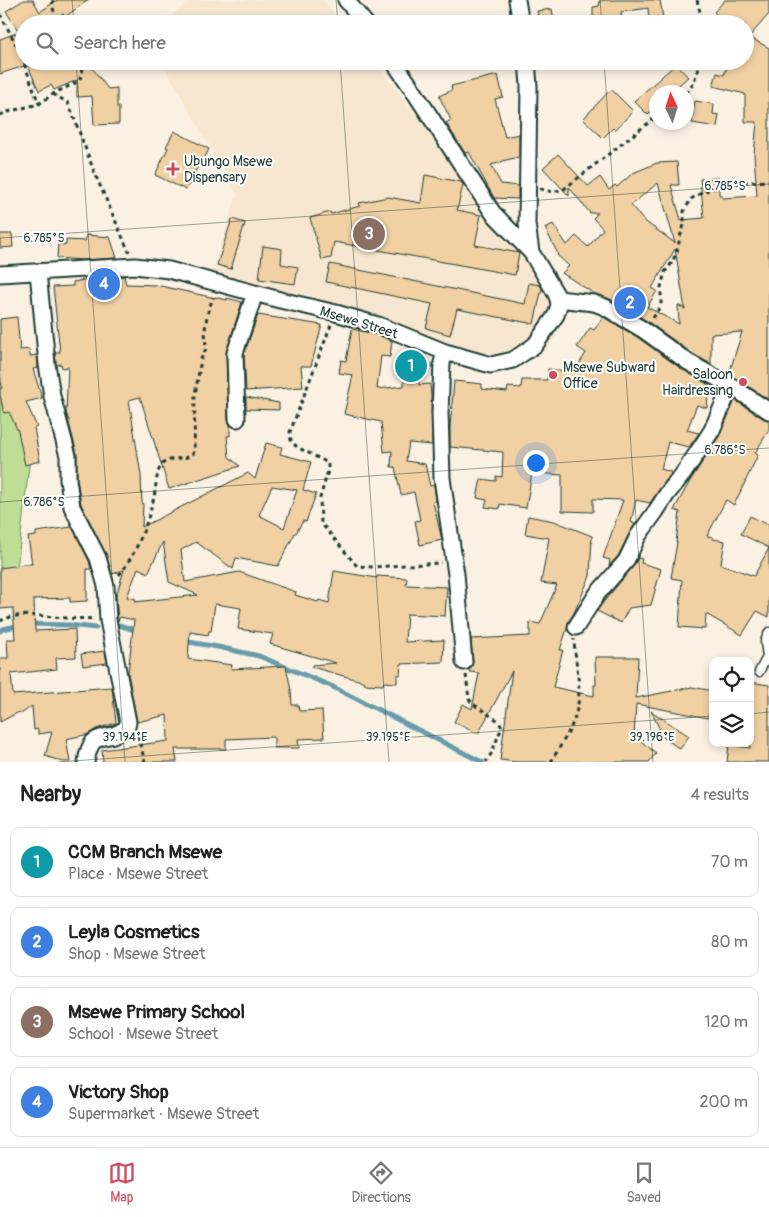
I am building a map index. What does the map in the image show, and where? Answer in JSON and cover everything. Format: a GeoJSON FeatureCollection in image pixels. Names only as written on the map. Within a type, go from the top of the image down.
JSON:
{"type":"FeatureCollection","features":[{"type":"Feature","properties":{"kind":"street"},"geometry":{"type":"LineString","coordinates":[[346,0],[358,15]]}},
{"type":"Feature","properties":{"kind":"street"},"geometry":{"type":"LineString","coordinates":[[517,0],[520,15]]}},
{"type":"Feature","properties":{"kind":"street"},"geometry":{"type":"LineString","coordinates":[[399,70],[493,213],[532,252],[558,299],[605,307],[642,329],[688,362],[731,386],[769,411]]}},
{"type":"Feature","properties":{"kind":"street"},"geometry":{"type":"LineString","coordinates":[[528,70],[527,224],[532,252]]}},
{"type":"Feature","properties":{"kind":"street","name":"Msewe Street"},"geometry":{"type":"LineString","coordinates":[[0,274],[135,266],[169,270],[381,326],[445,352],[491,364],[513,360],[535,345],[556,314],[559,305],[558,299]]}},
{"type":"Feature","properties":{"kind":"street"},"geometry":{"type":"LineString","coordinates":[[38,272],[47,364],[52,396],[68,456],[68,480],[72,507],[98,558],[106,586],[108,620],[128,722],[122,731],[94,742],[86,762]]}},
{"type":"Feature","properties":{"kind":"street"},"geometry":{"type":"LineString","coordinates":[[237,420],[235,353],[255,292]]}},
{"type":"Feature","properties":{"kind":"street"},"geometry":{"type":"LineString","coordinates":[[445,352],[442,363],[440,405],[442,478],[454,562],[464,662]]}},
{"type":"Feature","properties":{"kind":"street"},"geometry":{"type":"LineString","coordinates":[[576,627],[597,594],[626,561],[638,536],[705,441],[712,430],[731,386]]}},
{"type":"Feature","properties":{"kind":"lane"},"geometry":{"type":"LineString","coordinates":[[759,672],[768,657],[765,641],[769,632]]}},
{"type":"Feature","properties":{"kind":"path"},"geometry":{"type":"LineString","coordinates":[[52,0],[56,15]]}},
{"type":"Feature","properties":{"kind":"path"},"geometry":{"type":"LineString","coordinates":[[696,0],[700,15]]}},
{"type":"Feature","properties":{"kind":"path"},"geometry":{"type":"LineString","coordinates":[[0,14],[15,42]]}},
{"type":"Feature","properties":{"kind":"path"},"geometry":{"type":"LineString","coordinates":[[27,70],[39,104]]}},
{"type":"Feature","properties":{"kind":"path"},"geometry":{"type":"LineString","coordinates":[[0,115],[39,104],[53,94],[78,81],[82,74],[81,70]]}},
{"type":"Feature","properties":{"kind":"path"},"geometry":{"type":"LineString","coordinates":[[692,85],[698,70]]}},
{"type":"Feature","properties":{"kind":"path"},"geometry":{"type":"LineString","coordinates":[[53,94],[67,102],[70,108],[95,174],[135,266]]}},
{"type":"Feature","properties":{"kind":"path"},"geometry":{"type":"LineString","coordinates":[[528,186],[553,192],[564,189],[649,122]]}},
{"type":"Feature","properties":{"kind":"path"},"geometry":{"type":"LineString","coordinates":[[642,329],[650,323],[661,305],[663,278],[676,257],[684,225],[684,211],[691,200],[705,191],[730,184],[769,181]]}},
{"type":"Feature","properties":{"kind":"path"},"geometry":{"type":"LineString","coordinates":[[106,586],[116,579],[126,567],[145,526],[154,497],[156,480],[162,464],[193,455],[197,379],[201,359],[206,349],[206,315],[217,282]]}},
{"type":"Feature","properties":{"kind":"path"},"geometry":{"type":"LineString","coordinates":[[336,313],[290,432],[291,440],[297,448],[328,463],[328,472],[320,498],[321,523],[357,566],[372,567],[454,562]]}},
{"type":"Feature","properties":{"kind":"path"},"geometry":{"type":"LineString","coordinates":[[0,621],[15,616],[108,620]]}},
{"type":"Feature","properties":{"kind":"path"},"geometry":{"type":"LineString","coordinates":[[551,762],[577,711],[579,686],[574,641],[576,627]]}},
{"type":"Feature","properties":{"kind":"path"},"geometry":{"type":"LineString","coordinates":[[464,662],[469,699],[473,704],[497,720],[502,727],[486,762]]}},
{"type":"Feature","properties":{"kind":"path"},"geometry":{"type":"LineString","coordinates":[[127,726],[138,735],[145,762]]}},
{"type":"Feature","properties":{"kind":"shaded area"},"geometry":{"type":"Polygon","coordinates":[[[189,0],[323,0],[336,15],[173,15],[189,0]]]}},
{"type":"Feature","properties":{"kind":"shaded area"},"geometry":{"type":"Polygon","coordinates":[[[166,70],[380,70],[452,159],[574,303],[547,351],[513,362],[212,274],[237,194],[166,70]]]}},
{"type":"Feature","properties":{"kind":"green space"},"geometry":{"type":"Polygon","coordinates":[[[0,384],[7,384],[31,449],[16,577],[0,579],[0,384]]]}},
{"type":"Feature","properties":{"kind":"building"},"geometry":{"type":"Polygon","coordinates":[[[24,0],[33,0],[40,12],[57,0],[88,0],[68,15],[15,15],[15,26],[6,11],[24,0]]]}},
{"type":"Feature","properties":{"kind":"building"},"geometry":{"type":"Polygon","coordinates":[[[600,0],[660,0],[662,15],[648,15],[648,8],[621,12],[621,15],[593,15],[593,7],[599,6],[600,0]]]}},
{"type":"Feature","properties":{"kind":"building"},"geometry":{"type":"Polygon","coordinates":[[[725,0],[769,0],[769,14],[754,31],[754,15],[717,15],[714,12],[725,0]]]}},
{"type":"Feature","properties":{"kind":"building"},"geometry":{"type":"Polygon","coordinates":[[[552,9],[553,15],[538,15],[537,11],[552,9]]]}},
{"type":"Feature","properties":{"kind":"building"},"geometry":{"type":"Polygon","coordinates":[[[15,33],[15,69],[0,74],[0,39],[15,33]]]}},
{"type":"Feature","properties":{"kind":"building"},"geometry":{"type":"Polygon","coordinates":[[[754,40],[769,48],[769,400],[729,374],[742,332],[711,334],[711,364],[693,354],[647,321],[610,299],[593,293],[562,273],[569,266],[557,255],[545,228],[553,224],[567,245],[576,236],[588,247],[603,229],[593,218],[598,213],[590,213],[569,187],[569,196],[543,168],[558,154],[588,186],[600,177],[609,190],[615,185],[617,187],[633,173],[657,163],[677,162],[679,185],[671,185],[681,220],[704,218],[700,179],[719,178],[719,195],[722,195],[722,198],[757,196],[754,154],[757,122],[745,122],[745,94],[713,86],[717,73],[724,75],[726,70],[754,70],[754,40]],[[658,183],[631,205],[643,220],[675,243],[658,183]],[[675,249],[652,288],[657,291],[647,307],[679,324],[678,305],[685,309],[675,249]]]}},
{"type":"Feature","properties":{"kind":"building"},"geometry":{"type":"Polygon","coordinates":[[[30,70],[94,70],[108,89],[117,88],[119,124],[94,125],[92,96],[77,97],[77,80],[54,90],[51,85],[39,91],[30,70]]]}},
{"type":"Feature","properties":{"kind":"building"},"geometry":{"type":"Polygon","coordinates":[[[669,70],[682,70],[688,77],[679,85],[652,85],[669,70]]]}},
{"type":"Feature","properties":{"kind":"building"},"geometry":{"type":"Polygon","coordinates":[[[498,75],[503,97],[495,99],[505,137],[519,134],[519,157],[491,165],[501,184],[518,186],[518,199],[494,198],[469,152],[465,153],[446,123],[451,120],[439,96],[452,90],[451,86],[498,75]]]}},
{"type":"Feature","properties":{"kind":"building"},"geometry":{"type":"Polygon","coordinates":[[[649,88],[649,114],[634,101],[649,88]]]}},
{"type":"Feature","properties":{"kind":"building"},"geometry":{"type":"Polygon","coordinates":[[[611,89],[633,111],[615,130],[613,128],[603,138],[583,119],[611,89]]]}},
{"type":"Feature","properties":{"kind":"building"},"geometry":{"type":"Polygon","coordinates":[[[695,101],[714,104],[713,114],[719,115],[717,127],[694,123],[695,101]]]}},
{"type":"Feature","properties":{"kind":"building"},"geometry":{"type":"Polygon","coordinates":[[[174,131],[209,149],[186,190],[155,175],[174,131]]]}},
{"type":"Feature","properties":{"kind":"building"},"geometry":{"type":"Polygon","coordinates":[[[425,175],[461,182],[463,185],[457,210],[481,215],[475,245],[519,253],[515,275],[334,242],[331,258],[322,260],[310,218],[360,206],[359,203],[388,197],[421,203],[425,175]]]}},
{"type":"Feature","properties":{"kind":"building"},"geometry":{"type":"Polygon","coordinates":[[[232,219],[245,223],[231,269],[217,265],[232,219]]]}},
{"type":"Feature","properties":{"kind":"building"},"geometry":{"type":"Polygon","coordinates":[[[0,234],[12,234],[13,247],[0,248],[0,234]]]}},
{"type":"Feature","properties":{"kind":"building"},"geometry":{"type":"Polygon","coordinates":[[[86,235],[110,237],[117,258],[82,260],[57,258],[58,244],[66,245],[66,240],[85,241],[86,235]]]}},
{"type":"Feature","properties":{"kind":"building"},"geometry":{"type":"Polygon","coordinates":[[[263,246],[282,249],[281,264],[298,267],[295,284],[259,279],[263,246]]]}},
{"type":"Feature","properties":{"kind":"building"},"geometry":{"type":"Polygon","coordinates":[[[330,264],[525,304],[529,283],[540,285],[542,288],[534,324],[457,309],[450,335],[426,328],[432,304],[326,282],[330,264]]]}},
{"type":"Feature","properties":{"kind":"building"},"geometry":{"type":"Polygon","coordinates":[[[124,276],[126,284],[156,285],[242,302],[226,353],[228,419],[230,425],[230,436],[227,436],[229,457],[240,466],[169,489],[140,397],[129,400],[141,475],[142,527],[248,473],[255,479],[266,443],[282,447],[280,454],[311,462],[303,490],[316,494],[306,522],[303,521],[295,533],[278,566],[236,558],[233,569],[196,542],[181,550],[185,582],[239,572],[296,592],[295,595],[318,602],[319,600],[329,603],[334,571],[377,578],[377,576],[407,578],[406,585],[447,587],[445,616],[407,614],[405,642],[444,640],[443,662],[401,664],[400,675],[397,675],[397,683],[384,682],[383,685],[365,684],[365,682],[312,667],[312,665],[336,663],[270,644],[273,634],[238,629],[241,608],[215,604],[211,631],[209,631],[208,635],[190,632],[188,659],[232,665],[231,669],[286,666],[292,705],[298,705],[299,711],[322,710],[324,738],[298,739],[299,748],[274,748],[274,737],[226,739],[226,749],[175,749],[177,762],[103,762],[102,750],[168,741],[167,715],[137,722],[128,673],[134,620],[120,617],[118,621],[116,596],[124,570],[112,574],[106,554],[81,504],[77,479],[77,454],[66,412],[68,367],[62,368],[61,364],[57,365],[56,363],[55,352],[60,352],[53,287],[73,286],[73,282],[101,277],[124,276]],[[272,486],[259,515],[284,528],[297,490],[272,486]],[[163,542],[148,573],[138,568],[127,597],[136,599],[134,602],[198,595],[169,582],[163,542]]]}},
{"type":"Feature","properties":{"kind":"building"},"geometry":{"type":"Polygon","coordinates":[[[258,315],[322,325],[311,366],[301,366],[303,387],[246,391],[244,354],[258,315]]]}},
{"type":"Feature","properties":{"kind":"building"},"geometry":{"type":"Polygon","coordinates":[[[17,317],[20,350],[29,349],[30,356],[37,355],[38,368],[33,369],[42,398],[26,402],[37,427],[34,428],[40,461],[25,465],[18,431],[9,412],[4,413],[0,395],[0,389],[2,388],[0,373],[0,319],[17,317]]]}},
{"type":"Feature","properties":{"kind":"building"},"geometry":{"type":"Polygon","coordinates":[[[603,317],[637,337],[683,370],[709,385],[707,408],[697,405],[687,430],[699,433],[689,447],[668,442],[661,469],[671,472],[670,475],[650,503],[636,500],[631,522],[635,524],[618,556],[609,566],[610,560],[603,558],[623,500],[593,499],[593,512],[562,511],[562,475],[532,473],[526,508],[500,504],[499,509],[485,507],[487,500],[477,498],[481,479],[496,481],[496,476],[502,477],[503,452],[450,447],[454,381],[482,384],[482,389],[507,392],[508,387],[521,388],[522,380],[547,380],[548,369],[574,372],[586,353],[577,347],[590,328],[594,330],[603,317]]]}},
{"type":"Feature","properties":{"kind":"building"},"geometry":{"type":"Polygon","coordinates":[[[352,329],[378,335],[392,341],[390,357],[381,356],[377,389],[404,386],[404,355],[419,355],[419,385],[430,384],[432,445],[409,443],[406,461],[425,464],[430,486],[434,485],[436,501],[433,502],[442,540],[420,545],[415,521],[420,520],[414,492],[401,495],[395,467],[391,467],[392,451],[384,452],[381,422],[344,414],[353,375],[339,373],[341,360],[346,361],[352,329]]]}},
{"type":"Feature","properties":{"kind":"building"},"geometry":{"type":"Polygon","coordinates":[[[246,397],[279,403],[279,410],[246,409],[246,397]]]}},
{"type":"Feature","properties":{"kind":"building"},"geometry":{"type":"Polygon","coordinates":[[[735,400],[764,419],[769,420],[769,430],[755,453],[758,455],[734,505],[726,500],[707,536],[725,541],[721,564],[754,576],[769,548],[769,617],[757,611],[742,635],[706,614],[705,629],[679,627],[682,580],[671,578],[680,512],[674,510],[690,481],[720,435],[735,400]]]}},
{"type":"Feature","properties":{"kind":"building"},"geometry":{"type":"Polygon","coordinates":[[[528,516],[554,521],[592,536],[590,576],[574,613],[568,622],[553,687],[594,696],[594,685],[596,685],[595,657],[638,657],[636,698],[692,687],[709,690],[708,718],[636,704],[634,736],[656,753],[649,762],[516,762],[500,760],[512,671],[478,734],[454,722],[463,704],[472,709],[479,673],[470,672],[469,670],[473,662],[471,639],[530,636],[530,622],[540,624],[557,585],[541,583],[549,538],[525,534],[528,516]]]}},
{"type":"Feature","properties":{"kind":"building"},"geometry":{"type":"Polygon","coordinates":[[[750,516],[769,525],[769,548],[741,534],[750,516]]]}},
{"type":"Feature","properties":{"kind":"building"},"geometry":{"type":"Polygon","coordinates":[[[72,527],[91,569],[87,569],[87,601],[70,602],[70,598],[34,599],[35,631],[75,629],[76,657],[56,658],[57,669],[11,674],[13,695],[112,687],[116,723],[96,729],[89,734],[66,739],[70,762],[63,762],[45,756],[52,732],[38,734],[38,729],[34,730],[32,706],[21,714],[19,712],[0,722],[0,658],[8,658],[7,639],[15,639],[13,608],[0,609],[0,568],[32,564],[28,537],[36,536],[36,532],[72,527]]]}},
{"type":"Feature","properties":{"kind":"building"},"geometry":{"type":"Polygon","coordinates":[[[638,558],[642,559],[641,563],[661,569],[651,605],[629,608],[621,623],[597,611],[633,567],[638,558]]]}},
{"type":"Feature","properties":{"kind":"building"},"geometry":{"type":"Polygon","coordinates":[[[105,651],[107,663],[83,666],[81,654],[105,651]]]}},
{"type":"Feature","properties":{"kind":"building"},"geometry":{"type":"Polygon","coordinates":[[[754,683],[769,685],[769,762],[727,762],[729,747],[754,747],[754,683]]]}},
{"type":"Feature","properties":{"kind":"building"},"geometry":{"type":"Polygon","coordinates":[[[651,711],[689,736],[680,749],[664,738],[651,711]]]}},
{"type":"Feature","properties":{"kind":"waterway"},"geometry":{"type":"LineString","coordinates":[[29,624],[96,628]]}},
{"type":"Feature","properties":{"kind":"waterway"},"geometry":{"type":"LineString","coordinates":[[0,631],[21,625]]}},
{"type":"Feature","properties":{"kind":"waterway"},"geometry":{"type":"LineString","coordinates":[[119,625],[138,631]]}},
{"type":"Feature","properties":{"kind":"waterway"},"geometry":{"type":"LineString","coordinates":[[183,641],[259,656],[331,686],[482,762]]}},
{"type":"Feature","properties":{"kind":"place","name":"Ubungo Msewe Dispensary"},"geometry":{"type":"Point","coordinates":[173,169]}},
{"type":"Feature","properties":{"kind":"place","name":"Msewe Primary School"},"geometry":{"type":"Point","coordinates":[369,234]}},
{"type":"Feature","properties":{"kind":"place","name":"Victory Shop"},"geometry":{"type":"Point","coordinates":[104,284]}},
{"type":"Feature","properties":{"kind":"place","name":"Leyla Cosmetics"},"geometry":{"type":"Point","coordinates":[630,303]}},
{"type":"Feature","properties":{"kind":"place","name":"CCM Branch Msewe"},"geometry":{"type":"Point","coordinates":[411,366]}},
{"type":"Feature","properties":{"kind":"place","name":"Msewe Subward Office"},"geometry":{"type":"Point","coordinates":[553,375]}},
{"type":"Feature","properties":{"kind":"place","name":"Saloon Hairdressing"},"geometry":{"type":"Point","coordinates":[743,382]}}]}
